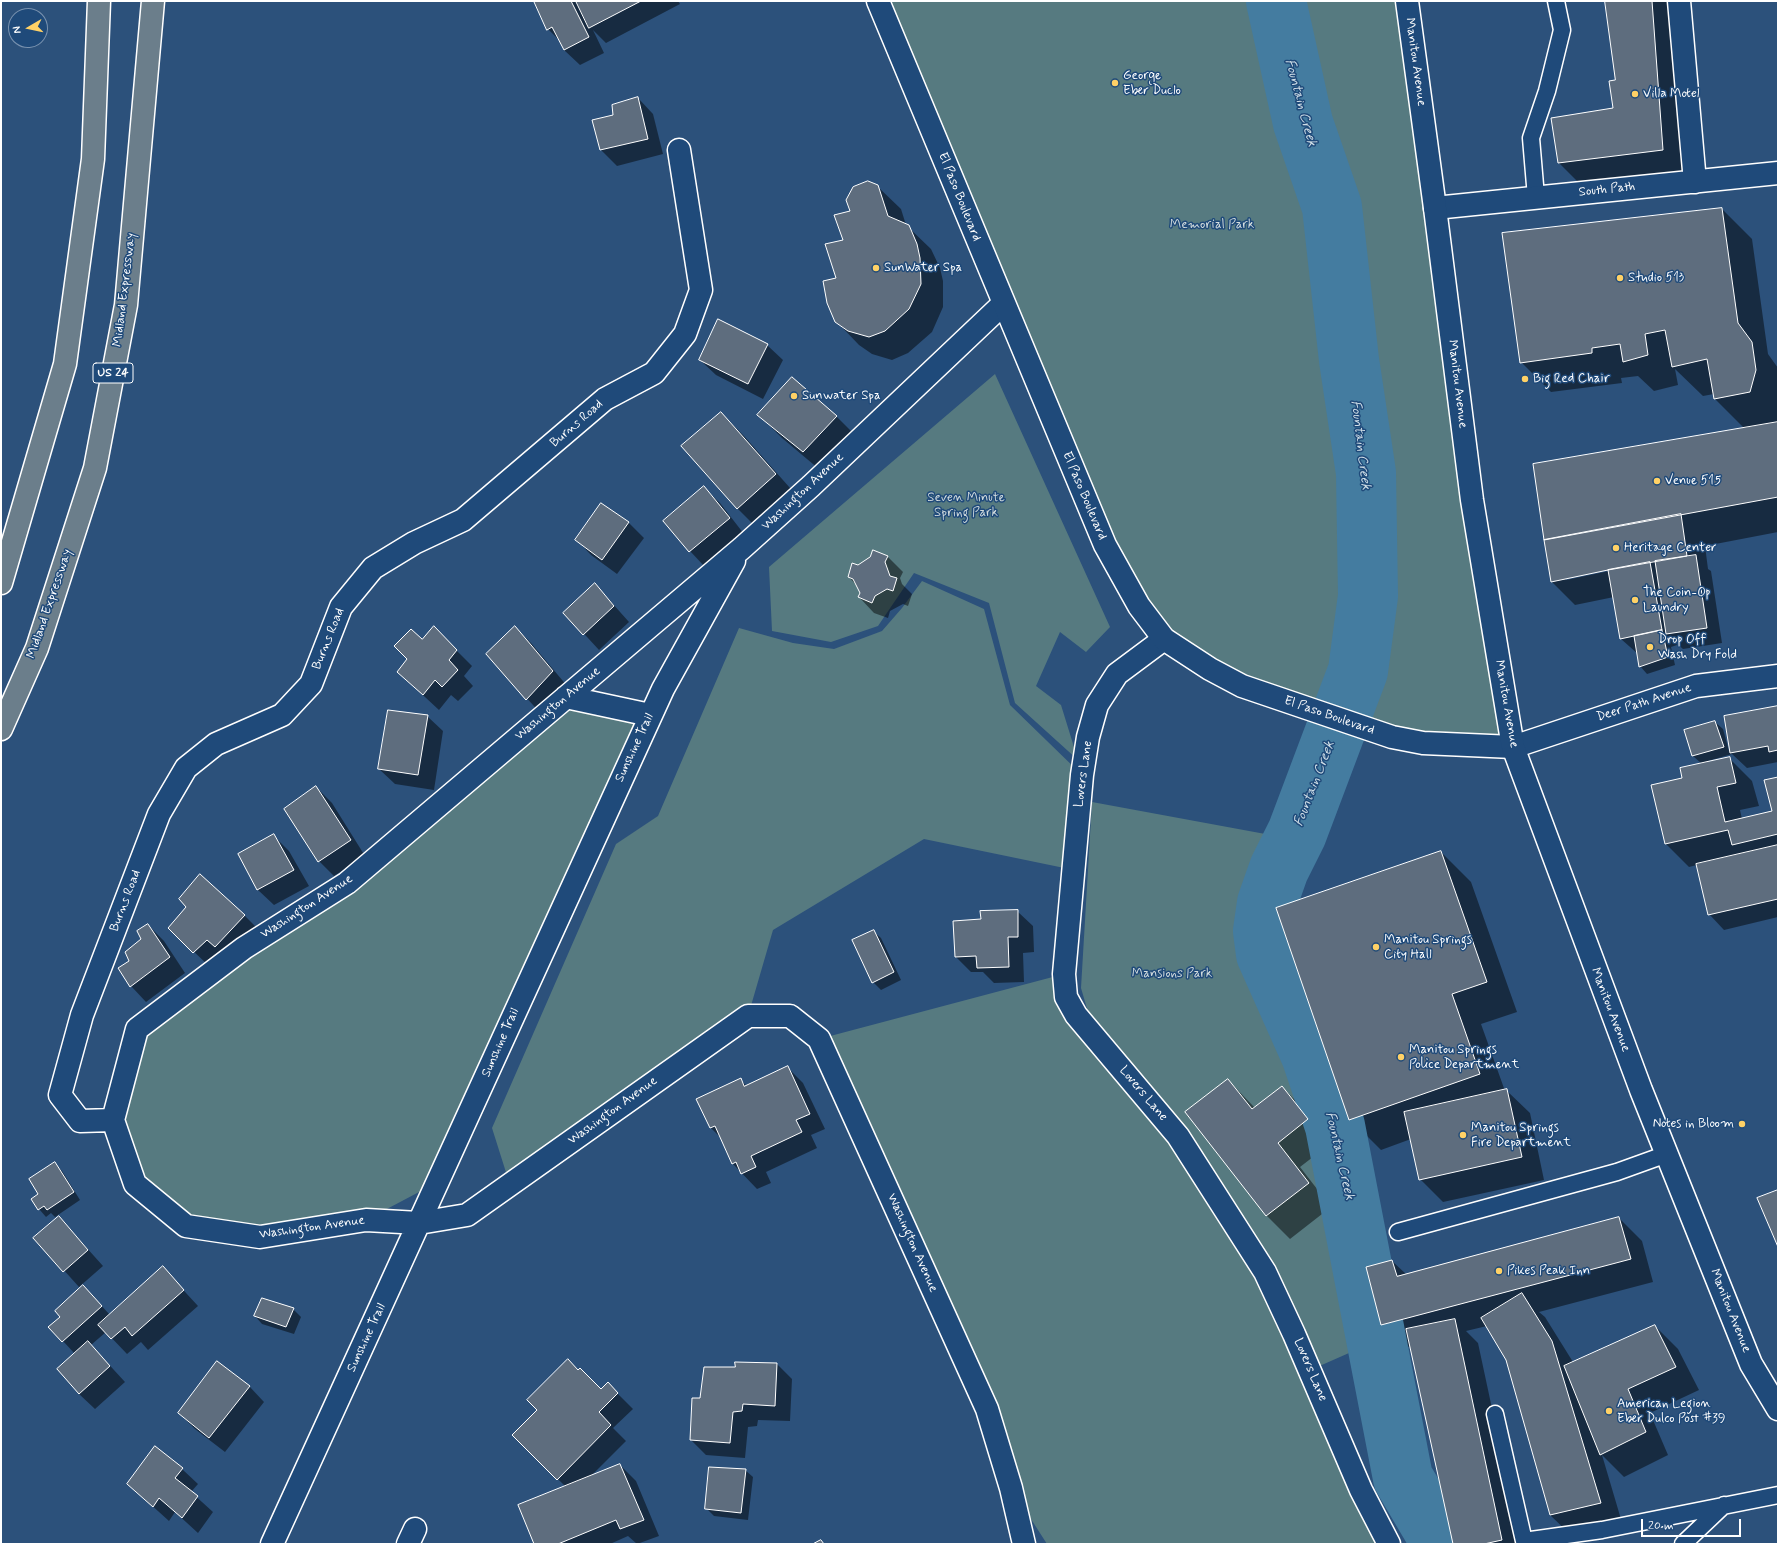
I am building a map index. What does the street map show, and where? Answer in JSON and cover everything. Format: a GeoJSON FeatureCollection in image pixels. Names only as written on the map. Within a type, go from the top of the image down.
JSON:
{"type":"FeatureCollection","features":[{"type":"Feature","properties":{"kind":"highway"},"geometry":{"type":"LineString","coordinates":[[1,583],[65,364],[93,159],[99,1]]}},
{"type":"Feature","properties":{"kind":"highway","name":"Midland Expressway"},"geometry":{"type":"LineString","coordinates":[[1,729],[37,648],[95,468],[126,304],[153,1]]}},
{"type":"Feature","properties":{"kind":"street","name":"El Paso Boulevard"},"geometry":{"type":"LineString","coordinates":[[878,1],[1003,304],[1105,545],[1139,606],[1164,639],[1210,669],[1242,686],[1302,708],[1392,737],[1423,743],[1513,747]]}},
{"type":"Feature","properties":{"kind":"street","name":"Manitou Avenue"},"geometry":{"type":"LineString","coordinates":[[1406,1],[1435,208],[1472,500],[1513,747],[1591,959],[1751,1364],[1778,1409]]}},
{"type":"Feature","properties":{"kind":"street"},"geometry":{"type":"LineString","coordinates":[[1679,1],[1695,182]]}},
{"type":"Feature","properties":{"kind":"street","name":"Burns Road"},"geometry":{"type":"LineString","coordinates":[[113,1120],[80,1121],[60,1094],[82,1015],[159,814],[186,768],[216,744],[282,715],[311,684],[341,607],[372,568],[414,543],[463,520],[606,399],[654,373],[685,334],[701,290],[679,150]]}},
{"type":"Feature","properties":{"kind":"street","name":"South Path"},"geometry":{"type":"LineString","coordinates":[[1435,208],[1778,173]]}},
{"type":"Feature","properties":{"kind":"street","name":"Washington Avenue"},"geometry":{"type":"LineString","coordinates":[[1003,304],[811,486],[742,548],[347,883],[244,948],[137,1029],[113,1120],[135,1184],[186,1226],[260,1236],[366,1220],[419,1223],[467,1215],[748,1016],[790,1016],[819,1039],[987,1409],[1011,1488],[1024,1544]]}},
{"type":"Feature","properties":{"kind":"street","name":"Sunshine Trail"},"geometry":{"type":"LineString","coordinates":[[272,1544],[650,715],[742,548]]}},
{"type":"Feature","properties":{"kind":"street","name":"Lovers Lane"},"geometry":{"type":"LineString","coordinates":[[1164,639],[1117,674],[1097,705],[1090,731],[1082,775],[1064,974],[1066,997],[1076,1015],[1178,1136],[1265,1272],[1294,1334],[1361,1490],[1389,1544]]}},
{"type":"Feature","properties":{"kind":"street","name":"Deer Path Avenue"},"geometry":{"type":"LineString","coordinates":[[1513,747],[1696,686],[1778,676]]}},
{"type":"Feature","properties":{"kind":"street"},"geometry":{"type":"LineString","coordinates":[[566,697],[650,715]]}},
{"type":"Feature","properties":{"kind":"lane"},"geometry":{"type":"LineString","coordinates":[[1536,198],[1531,138],[1546,91],[1562,30],[1556,1]]}},
{"type":"Feature","properties":{"kind":"lane"},"geometry":{"type":"LineString","coordinates":[[1398,1232],[1617,1172],[1667,1154]]}},
{"type":"Feature","properties":{"kind":"lane"},"geometry":{"type":"LineString","coordinates":[[1495,1414],[1524,1541],[1602,1530],[1778,1495]]}},
{"type":"Feature","properties":{"kind":"lane"},"geometry":{"type":"LineString","coordinates":[[1684,1544],[1724,1506]]}},
{"type":"Feature","properties":{"kind":"green space","name":"Memorial Park"},"geometry":{"type":"Polygon","coordinates":[[[878,1],[1407,1],[1513,747],[1459,746],[1242,686],[1139,606],[878,1]]]}},
{"type":"Feature","properties":{"kind":"green space","name":"Seven Minute Spring Park"},"geometry":{"type":"Polygon","coordinates":[[[995,374],[1110,627],[1086,652],[1060,632],[1036,686],[1061,705],[1078,760],[1015,703],[989,603],[914,573],[878,626],[831,642],[772,631],[769,567],[995,374]]]}},
{"type":"Feature","properties":{"kind":"green space"},"geometry":{"type":"Polygon","coordinates":[[[922,581],[984,609],[1010,705],[1082,775],[1074,870],[924,839],[773,930],[748,1016],[510,1185],[492,1128],[616,844],[658,816],[739,628],[793,643],[834,649],[882,631],[902,608],[922,581]]]}},
{"type":"Feature","properties":{"kind":"green space"},"geometry":{"type":"Polygon","coordinates":[[[566,697],[650,715],[438,1182],[366,1220],[260,1237],[186,1226],[135,1184],[113,1120],[137,1029],[347,883],[566,697]]]}},
{"type":"Feature","properties":{"kind":"green space","name":"Mansions Park"},"geometry":{"type":"Polygon","coordinates":[[[1092,802],[1287,838],[1254,938],[1289,1019],[1321,1106],[1349,1353],[1315,1368],[1088,1012],[1081,988],[1092,802]]]}},
{"type":"Feature","properties":{"kind":"green space"},"geometry":{"type":"Polygon","coordinates":[[[1064,974],[1069,988],[1265,1272],[1389,1544],[1047,1544],[1011,1488],[819,1039],[1064,974]]]}},
{"type":"Feature","properties":{"kind":"building"},"geometry":{"type":"Polygon","coordinates":[[[534,1],[571,1],[589,37],[564,50],[552,27],[547,30],[534,1]]]}},
{"type":"Feature","properties":{"kind":"building"},"geometry":{"type":"Polygon","coordinates":[[[576,1],[641,1],[589,28],[576,1]]]}},
{"type":"Feature","properties":{"kind":"building","name":"Villa Motel"},"geometry":{"type":"Polygon","coordinates":[[[1605,1],[1652,1],[1663,150],[1558,163],[1551,118],[1613,108],[1609,81],[1615,80],[1605,1]]]}},
{"type":"Feature","properties":{"kind":"building"},"geometry":{"type":"Polygon","coordinates":[[[638,97],[648,139],[600,150],[592,120],[613,115],[612,105],[638,97]]]}},
{"type":"Feature","properties":{"kind":"building","name":"SunWater Spa"},"geometry":{"type":"Polygon","coordinates":[[[868,181],[878,185],[888,216],[909,225],[917,244],[920,258],[921,284],[909,309],[885,331],[869,337],[848,331],[835,322],[827,303],[823,281],[836,278],[825,244],[843,240],[834,215],[850,211],[846,200],[853,187],[868,181]]]}},
{"type":"Feature","properties":{"kind":"building","name":"Studio 513"},"geometry":{"type":"Polygon","coordinates":[[[1722,208],[1738,323],[1752,342],[1756,370],[1750,392],[1714,399],[1707,359],[1672,367],[1665,330],[1645,334],[1648,355],[1623,362],[1620,344],[1592,348],[1592,353],[1520,363],[1502,233],[1722,208]]]}},
{"type":"Feature","properties":{"kind":"building"},"geometry":{"type":"Polygon","coordinates":[[[718,319],[768,344],[748,384],[699,360],[718,319]]]}},
{"type":"Feature","properties":{"kind":"building","name":"Sunwater Spa"},"geometry":{"type":"Polygon","coordinates":[[[792,377],[837,416],[803,452],[757,415],[792,377]]]}},
{"type":"Feature","properties":{"kind":"building"},"geometry":{"type":"Polygon","coordinates":[[[721,412],[776,474],[737,509],[681,446],[721,412]]]}},
{"type":"Feature","properties":{"kind":"building","name":"Venue 515"},"geometry":{"type":"Polygon","coordinates":[[[1778,422],[1778,497],[1544,540],[1533,464],[1778,422]]]}},
{"type":"Feature","properties":{"kind":"building"},"geometry":{"type":"Polygon","coordinates":[[[704,486],[730,518],[689,552],[663,521],[704,486]]]}},
{"type":"Feature","properties":{"kind":"building"},"geometry":{"type":"Polygon","coordinates":[[[601,503],[629,522],[602,560],[575,540],[601,503]]]}},
{"type":"Feature","properties":{"kind":"building","name":"Heritage Center"},"geometry":{"type":"Polygon","coordinates":[[[1681,514],[1687,556],[1551,582],[1544,540],[1681,514]]]}},
{"type":"Feature","properties":{"kind":"building"},"geometry":{"type":"Polygon","coordinates":[[[873,550],[888,556],[885,562],[890,576],[897,578],[893,591],[887,589],[875,596],[872,603],[858,597],[860,593],[853,579],[848,577],[852,563],[858,565],[870,557],[873,550]]]}},
{"type":"Feature","properties":{"kind":"building"},"geometry":{"type":"Polygon","coordinates":[[[1696,555],[1707,628],[1666,634],[1655,561],[1696,555]]]}},
{"type":"Feature","properties":{"kind":"building","name":"The Coin-Op Laundry"},"geometry":{"type":"Polygon","coordinates":[[[1650,562],[1662,630],[1620,639],[1608,570],[1650,562]]]}},
{"type":"Feature","properties":{"kind":"building"},"geometry":{"type":"Polygon","coordinates":[[[595,583],[614,606],[583,635],[563,613],[595,583]]]}},
{"type":"Feature","properties":{"kind":"building"},"geometry":{"type":"Polygon","coordinates":[[[434,626],[457,650],[449,660],[458,670],[442,687],[435,680],[423,695],[397,672],[407,659],[394,646],[411,629],[422,639],[434,626]]]}},
{"type":"Feature","properties":{"kind":"building"},"geometry":{"type":"Polygon","coordinates":[[[515,626],[553,671],[526,700],[486,654],[515,626]]]}},
{"type":"Feature","properties":{"kind":"building","name":"Drop Off Wash Dry Fold"},"geometry":{"type":"Polygon","coordinates":[[[1662,630],[1668,657],[1639,667],[1634,636],[1662,630]]]}},
{"type":"Feature","properties":{"kind":"building"},"geometry":{"type":"Polygon","coordinates":[[[1778,706],[1778,750],[1769,752],[1768,746],[1730,753],[1724,716],[1778,706]]]}},
{"type":"Feature","properties":{"kind":"building"},"geometry":{"type":"Polygon","coordinates":[[[388,710],[428,715],[418,775],[378,769],[388,710]]]}},
{"type":"Feature","properties":{"kind":"building"},"geometry":{"type":"Polygon","coordinates":[[[1715,721],[1724,747],[1692,756],[1684,730],[1715,721]]]}},
{"type":"Feature","properties":{"kind":"building"},"geometry":{"type":"Polygon","coordinates":[[[1730,757],[1736,783],[1717,787],[1725,822],[1772,811],[1764,780],[1778,777],[1778,834],[1732,845],[1728,830],[1665,844],[1651,785],[1682,778],[1680,768],[1730,757]]]}},
{"type":"Feature","properties":{"kind":"building"},"geometry":{"type":"Polygon","coordinates":[[[316,786],[351,840],[318,862],[284,809],[316,786]]]}},
{"type":"Feature","properties":{"kind":"building"},"geometry":{"type":"Polygon","coordinates":[[[274,834],[294,870],[257,890],[238,854],[274,834]]]}},
{"type":"Feature","properties":{"kind":"building"},"geometry":{"type":"Polygon","coordinates":[[[1778,845],[1778,899],[1708,915],[1696,864],[1778,845]]]}},
{"type":"Feature","properties":{"kind":"building"},"geometry":{"type":"Polygon","coordinates":[[[1441,851],[1487,982],[1452,994],[1480,1074],[1349,1120],[1276,908],[1441,851]]]}},
{"type":"Feature","properties":{"kind":"building"},"geometry":{"type":"Polygon","coordinates":[[[200,874],[245,915],[215,947],[207,940],[193,953],[168,928],[186,907],[179,899],[200,874]]]}},
{"type":"Feature","properties":{"kind":"building"},"geometry":{"type":"Polygon","coordinates":[[[1018,910],[1018,937],[1008,937],[1009,967],[977,968],[976,956],[955,957],[953,921],[981,919],[980,911],[1018,910]]]}},
{"type":"Feature","properties":{"kind":"building"},"geometry":{"type":"Polygon","coordinates":[[[148,924],[170,957],[130,987],[118,968],[129,961],[125,952],[141,939],[137,931],[148,924]]]}},
{"type":"Feature","properties":{"kind":"building"},"geometry":{"type":"Polygon","coordinates":[[[874,930],[894,972],[872,983],[852,940],[874,930]]]}},
{"type":"Feature","properties":{"kind":"building"},"geometry":{"type":"Polygon","coordinates":[[[788,1066],[810,1114],[796,1120],[802,1132],[751,1156],[756,1167],[741,1174],[736,1162],[732,1164],[715,1126],[710,1128],[696,1099],[741,1078],[744,1086],[788,1066]]]}},
{"type":"Feature","properties":{"kind":"building"},"geometry":{"type":"Polygon","coordinates":[[[1228,1079],[1252,1109],[1282,1086],[1308,1119],[1278,1143],[1309,1183],[1266,1216],[1185,1112],[1228,1079]]]}},
{"type":"Feature","properties":{"kind":"building","name":"Manitou Springs Fire Department"},"geometry":{"type":"Polygon","coordinates":[[[1507,1089],[1522,1157],[1419,1180],[1404,1112],[1507,1089]]]}},
{"type":"Feature","properties":{"kind":"building"},"geometry":{"type":"Polygon","coordinates":[[[55,1162],[74,1192],[47,1210],[44,1206],[38,1210],[31,1199],[38,1194],[29,1179],[55,1162]]]}},
{"type":"Feature","properties":{"kind":"building"},"geometry":{"type":"Polygon","coordinates":[[[1778,1190],[1778,1247],[1757,1198],[1778,1190]]]}},
{"type":"Feature","properties":{"kind":"building"},"geometry":{"type":"Polygon","coordinates":[[[59,1216],[88,1250],[63,1272],[33,1238],[59,1216]]]}},
{"type":"Feature","properties":{"kind":"building","name":"Pikes Peak Inn"},"geometry":{"type":"Polygon","coordinates":[[[1619,1217],[1631,1259],[1381,1325],[1366,1267],[1392,1260],[1397,1276],[1619,1217]]]}},
{"type":"Feature","properties":{"kind":"building"},"geometry":{"type":"Polygon","coordinates":[[[163,1266],[184,1290],[132,1336],[125,1327],[111,1339],[98,1325],[163,1266]]]}},
{"type":"Feature","properties":{"kind":"building"},"geometry":{"type":"Polygon","coordinates":[[[83,1285],[102,1306],[62,1342],[48,1327],[60,1317],[55,1311],[83,1285]]]}},
{"type":"Feature","properties":{"kind":"building"},"geometry":{"type":"Polygon","coordinates":[[[1522,1293],[1552,1341],[1601,1503],[1550,1515],[1506,1360],[1481,1318],[1522,1293]]]}},
{"type":"Feature","properties":{"kind":"building"},"geometry":{"type":"Polygon","coordinates":[[[262,1298],[294,1308],[286,1327],[254,1316],[262,1298]]]}},
{"type":"Feature","properties":{"kind":"building"},"geometry":{"type":"Polygon","coordinates":[[[1455,1319],[1502,1540],[1484,1544],[1453,1544],[1406,1329],[1455,1319]]]}},
{"type":"Feature","properties":{"kind":"building","name":"American Legion Eber Dulco Post #39"},"geometry":{"type":"Polygon","coordinates":[[[1655,1325],[1676,1367],[1628,1389],[1646,1432],[1600,1455],[1564,1366],[1655,1325]]]}},
{"type":"Feature","properties":{"kind":"building"},"geometry":{"type":"Polygon","coordinates":[[[88,1341],[110,1366],[79,1394],[57,1369],[88,1341]]]}},
{"type":"Feature","properties":{"kind":"building"},"geometry":{"type":"Polygon","coordinates":[[[568,1359],[578,1370],[580,1368],[601,1389],[608,1382],[618,1393],[599,1412],[611,1425],[557,1480],[512,1435],[537,1410],[527,1400],[568,1359]]]}},
{"type":"Feature","properties":{"kind":"building"},"geometry":{"type":"Polygon","coordinates":[[[217,1361],[250,1386],[209,1438],[178,1413],[217,1361]]]}},
{"type":"Feature","properties":{"kind":"building"},"geometry":{"type":"Polygon","coordinates":[[[735,1362],[777,1363],[775,1406],[743,1404],[742,1411],[733,1412],[730,1443],[690,1440],[692,1398],[700,1398],[704,1367],[735,1367],[735,1362]]]}},
{"type":"Feature","properties":{"kind":"building"},"geometry":{"type":"Polygon","coordinates":[[[155,1446],[183,1468],[175,1478],[198,1496],[182,1518],[159,1498],[153,1507],[127,1484],[155,1446]]]}},
{"type":"Feature","properties":{"kind":"building"},"geometry":{"type":"Polygon","coordinates":[[[620,1464],[644,1520],[620,1529],[616,1520],[558,1544],[534,1544],[518,1505],[620,1464]]]}},
{"type":"Feature","properties":{"kind":"building"},"geometry":{"type":"Polygon","coordinates":[[[709,1467],[746,1469],[741,1513],[705,1509],[709,1467]]]}},
{"type":"Feature","properties":{"kind":"building"},"geometry":{"type":"Polygon","coordinates":[[[821,1540],[824,1544],[813,1544],[821,1540]]]}},
{"type":"Feature","properties":{"kind":"waterway","name":"Fountain Creek"},"geometry":{"type":"LineString","coordinates":[[1276,1],[1303,123],[1332,207],[1349,360],[1366,473],[1368,596],[1358,671],[1297,833],[1279,869],[1267,903],[1263,931],[1266,954],[1311,1055],[1335,1126],[1403,1478],[1442,1544]]}},
{"type":"Feature","properties":{"kind":"place","name":"George Eber Duclo"},"geometry":{"type":"Point","coordinates":[1115,83]}},
{"type":"Feature","properties":{"kind":"place","name":"Villa Motel"},"geometry":{"type":"Point","coordinates":[1635,94]}},
{"type":"Feature","properties":{"kind":"place","name":"SunWater Spa"},"geometry":{"type":"Point","coordinates":[876,268]}},
{"type":"Feature","properties":{"kind":"place","name":"Studio 513"},"geometry":{"type":"Point","coordinates":[1620,278]}},
{"type":"Feature","properties":{"kind":"place","name":"Big Red Chair"},"geometry":{"type":"Point","coordinates":[1525,379]}},
{"type":"Feature","properties":{"kind":"place","name":"Sunwater Spa"},"geometry":{"type":"Point","coordinates":[794,396]}},
{"type":"Feature","properties":{"kind":"place","name":"Venue 515"},"geometry":{"type":"Point","coordinates":[1657,481]}},
{"type":"Feature","properties":{"kind":"place","name":"Heritage Center"},"geometry":{"type":"Point","coordinates":[1616,548]}},
{"type":"Feature","properties":{"kind":"place","name":"The Coin-Op Laundry"},"geometry":{"type":"Point","coordinates":[1635,600]}},
{"type":"Feature","properties":{"kind":"place","name":"Drop Off Wash Dry Fold"},"geometry":{"type":"Point","coordinates":[1650,647]}},
{"type":"Feature","properties":{"kind":"place","name":"Manitou Springs City Hall"},"geometry":{"type":"Point","coordinates":[1376,947]}},
{"type":"Feature","properties":{"kind":"place","name":"Manitou Springs Police Department"},"geometry":{"type":"Point","coordinates":[1401,1057]}},
{"type":"Feature","properties":{"kind":"place","name":"Notes in Bloom"},"geometry":{"type":"Point","coordinates":[1742,1124]}},
{"type":"Feature","properties":{"kind":"place","name":"Manitou Springs Fire Department"},"geometry":{"type":"Point","coordinates":[1463,1135]}},
{"type":"Feature","properties":{"kind":"place","name":"Pikes Peak Inn"},"geometry":{"type":"Point","coordinates":[1499,1271]}},
{"type":"Feature","properties":{"kind":"place","name":"American Legion Eber Dulco Post #39"},"geometry":{"type":"Point","coordinates":[1609,1411]}}]}
